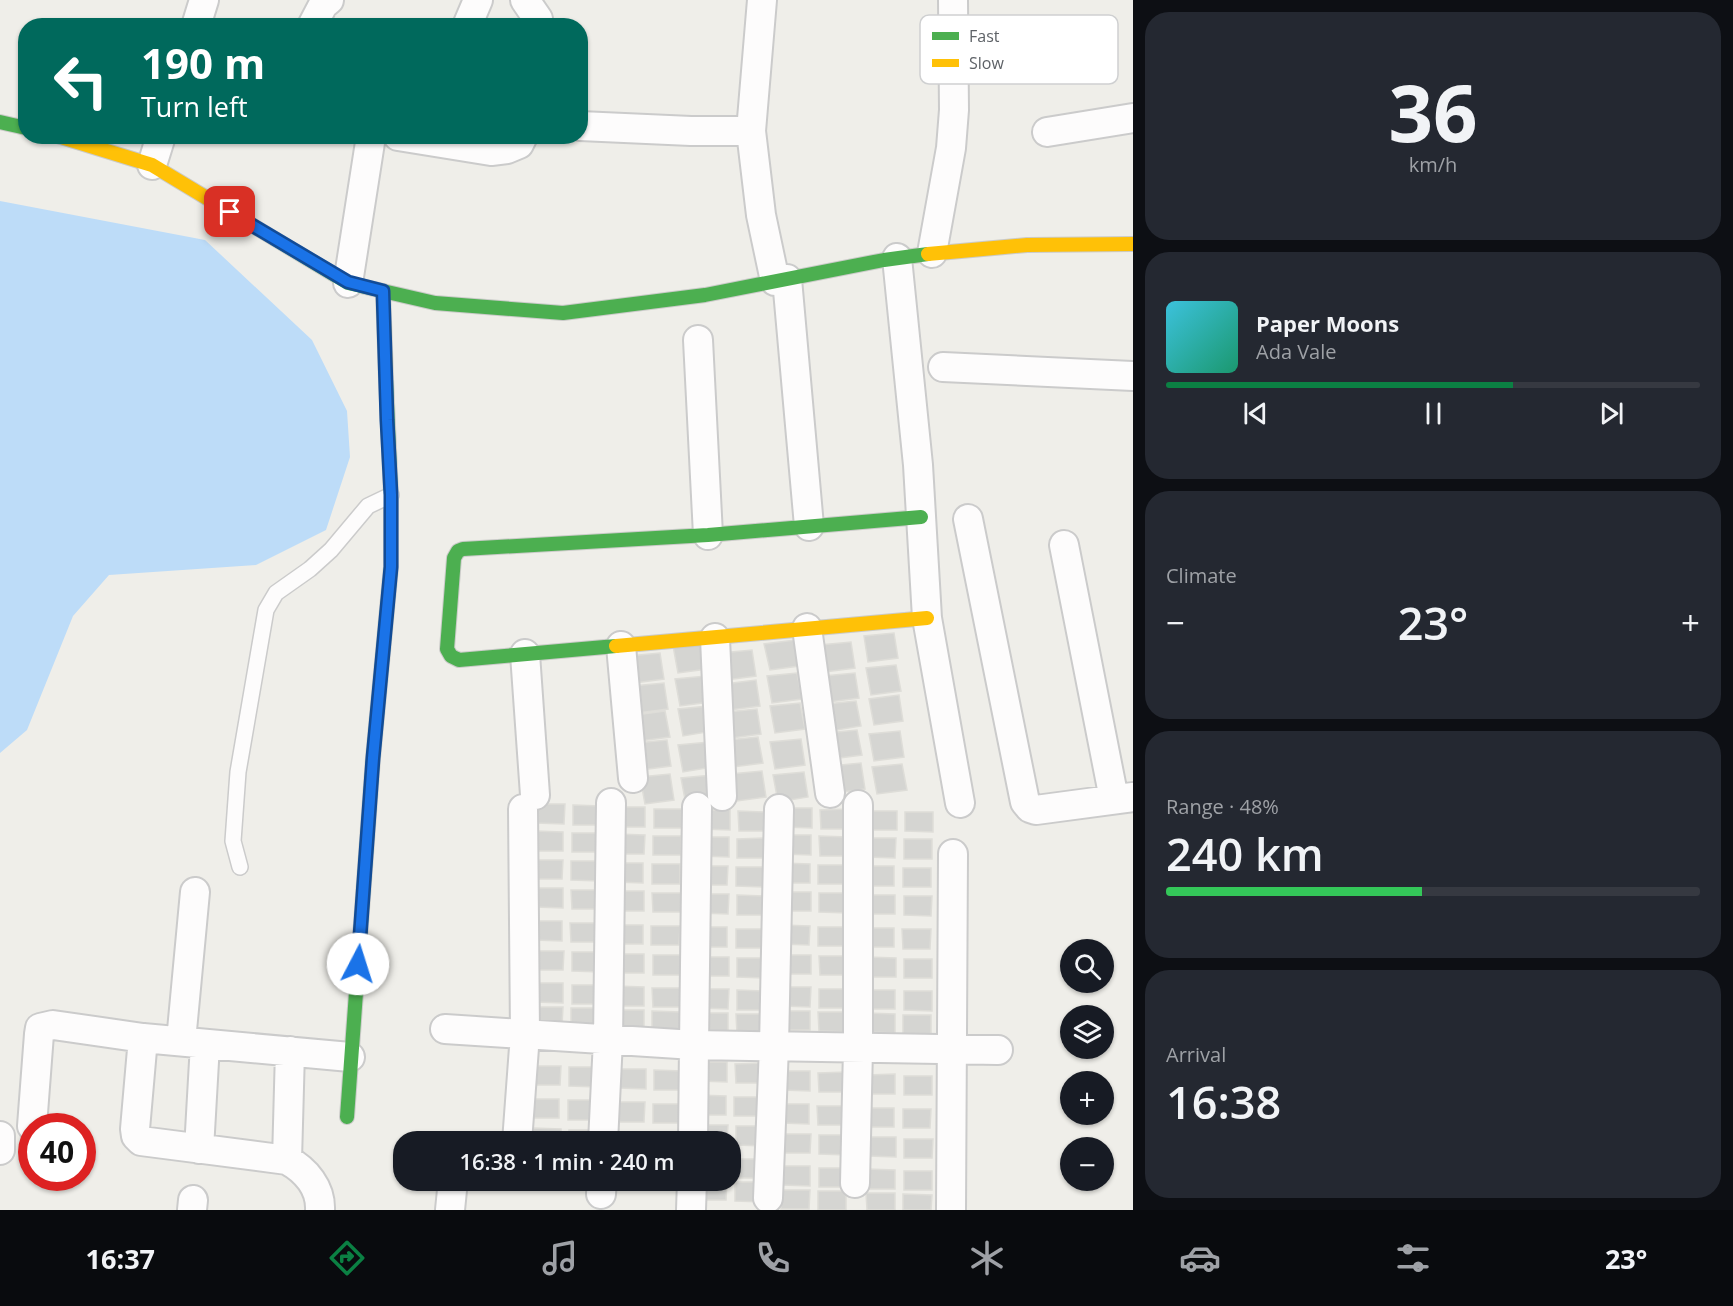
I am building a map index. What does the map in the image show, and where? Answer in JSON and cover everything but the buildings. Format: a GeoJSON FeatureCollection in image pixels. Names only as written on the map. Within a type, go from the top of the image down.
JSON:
{"type":"FeatureCollection","features":[{"type":"Feature","properties":{"kind":"street"},"geometry":{"type":"LineString","coordinates":[[198,18],[204,0]]}},
{"type":"Feature","properties":{"kind":"street"},"geometry":{"type":"LineString","coordinates":[[316,18],[323,5],[329,0]]}},
{"type":"Feature","properties":{"kind":"street"},"geometry":{"type":"LineString","coordinates":[[470,18],[478,0]]}},
{"type":"Feature","properties":{"kind":"street"},"geometry":{"type":"LineString","coordinates":[[525,0],[537,18]]}},
{"type":"Feature","properties":{"kind":"street"},"geometry":{"type":"LineString","coordinates":[[762,0],[751,131],[761,215],[781,280],[809,526]]}},
{"type":"Feature","properties":{"kind":"street"},"geometry":{"type":"LineString","coordinates":[[953,0],[953,15]]}},
{"type":"Feature","properties":{"kind":"street"},"geometry":{"type":"LineString","coordinates":[[932,253],[951,148],[954,84]]}},
{"type":"Feature","properties":{"kind":"street"},"geometry":{"type":"LineString","coordinates":[[1047,132],[1133,118]]}},
{"type":"Feature","properties":{"kind":"street"},"geometry":{"type":"LineString","coordinates":[[0,122],[18,126]]}},
{"type":"Feature","properties":{"kind":"street"},"geometry":{"type":"LineString","coordinates":[[588,126],[751,131]]}},
{"type":"Feature","properties":{"kind":"street"},"geometry":{"type":"LineString","coordinates":[[84,144],[152,165],[348,282],[435,303],[562,313],[705,295],[932,253],[1027,244],[1133,244]]}},
{"type":"Feature","properties":{"kind":"street"},"geometry":{"type":"LineString","coordinates":[[152,165],[159,144]]}},
{"type":"Feature","properties":{"kind":"street"},"geometry":{"type":"LineString","coordinates":[[348,282],[370,144]]}},
{"type":"Feature","properties":{"kind":"street"},"geometry":{"type":"LineString","coordinates":[[448,144],[491,151],[507,149],[519,144]]}},
{"type":"Feature","properties":{"kind":"street"},"geometry":{"type":"LineString","coordinates":[[897,258],[918,465],[927,618],[960,803]]}},
{"type":"Feature","properties":{"kind":"street"},"geometry":{"type":"LineString","coordinates":[[347,1117],[373,758],[391,567],[391,495],[383,291]]}},
{"type":"Feature","properties":{"kind":"street"},"geometry":{"type":"LineString","coordinates":[[698,340],[708,535]]}},
{"type":"Feature","properties":{"kind":"street"},"geometry":{"type":"LineString","coordinates":[[943,367],[1133,376]]}},
{"type":"Feature","properties":{"kind":"street"},"geometry":{"type":"LineString","coordinates":[[921,517],[708,535],[458,551],[454,558],[447,649],[451,656],[459,660],[927,618]]}},
{"type":"Feature","properties":{"kind":"street"},"geometry":{"type":"LineString","coordinates":[[968,519],[1025,802],[1030,808],[1036,810],[1124,798],[1064,545]]}},
{"type":"Feature","properties":{"kind":"street"},"geometry":{"type":"LineString","coordinates":[[807,628],[830,793]]}},
{"type":"Feature","properties":{"kind":"street"},"geometry":{"type":"LineString","coordinates":[[693,1131],[694,1046],[709,802],[715,638]]}},
{"type":"Feature","properties":{"kind":"street"},"geometry":{"type":"LineString","coordinates":[[621,646],[633,778]]}},
{"type":"Feature","properties":{"kind":"street"},"geometry":{"type":"LineString","coordinates":[[519,1131],[525,1034],[529,802],[525,654]]}},
{"type":"Feature","properties":{"kind":"street"},"geometry":{"type":"LineString","coordinates":[[604,1131],[608,1040],[610,803]]}},
{"type":"Feature","properties":{"kind":"street"},"geometry":{"type":"LineString","coordinates":[[855,1183],[858,1048],[858,806]]}},
{"type":"Feature","properties":{"kind":"street"},"geometry":{"type":"LineString","coordinates":[[768,1198],[779,809]]}},
{"type":"Feature","properties":{"kind":"street"},"geometry":{"type":"LineString","coordinates":[[951,1210],[953,854]]}},
{"type":"Feature","properties":{"kind":"street"},"geometry":{"type":"LineString","coordinates":[[195,892],[193,1043],[199,1149]]}},
{"type":"Feature","properties":{"kind":"street"},"geometry":{"type":"LineString","coordinates":[[33,1113],[40,1028],[52,1025],[142,1038],[350,1057]]}},
{"type":"Feature","properties":{"kind":"street"},"geometry":{"type":"LineString","coordinates":[[446,1029],[694,1046],[998,1050]]}},
{"type":"Feature","properties":{"kind":"street"},"geometry":{"type":"LineString","coordinates":[[142,1038],[136,1136],[141,1141],[287,1160],[297,1166],[312,1182],[318,1194],[320,1210]]}},
{"type":"Feature","properties":{"kind":"street"},"geometry":{"type":"LineString","coordinates":[[287,1160],[290,1051]]}},
{"type":"Feature","properties":{"kind":"street"},"geometry":{"type":"LineString","coordinates":[[0,1136],[0,1150]]}},
{"type":"Feature","properties":{"kind":"street"},"geometry":{"type":"LineString","coordinates":[[450,1210],[452,1191]]}},
{"type":"Feature","properties":{"kind":"street"},"geometry":{"type":"LineString","coordinates":[[691,1210],[692,1191]]}},
{"type":"Feature","properties":{"kind":"lane"},"geometry":{"type":"LineString","coordinates":[[240,867],[234,841],[238,772],[266,610],[276,593],[310,569],[331,550],[368,506],[391,495]]}},
{"type":"Feature","properties":{"kind":"water"},"geometry":{"type":"Polygon","coordinates":[[[0,201],[205,240],[312,340],[347,411],[350,457],[326,530],[256,565],[109,575],[73,616],[27,730],[0,753],[0,201]]]}},
{"type":"Feature","properties":{"kind":"traffic: fast"},"geometry":{"type":"LineString","coordinates":[[0,122],[18,126]]}},
{"type":"Feature","properties":{"kind":"traffic: fast"},"geometry":{"type":"LineString","coordinates":[[275,239],[348,283],[435,303],[563,313],[705,295],[884,260],[928,254]]}},
{"type":"Feature","properties":{"kind":"traffic: fast"},"geometry":{"type":"LineString","coordinates":[[347,1117],[373,758],[391,567],[391,495],[386,379]]}},
{"type":"Feature","properties":{"kind":"traffic: fast"},"geometry":{"type":"LineString","coordinates":[[616,646],[459,660],[451,656],[447,649],[454,558],[458,551],[708,535],[921,517]]}},
{"type":"Feature","properties":{"kind":"traffic: slow"},"geometry":{"type":"LineString","coordinates":[[84,144],[152,165],[275,239]]}},
{"type":"Feature","properties":{"kind":"traffic: slow"},"geometry":{"type":"LineString","coordinates":[[928,254],[1027,245],[1133,244]]}},
{"type":"Feature","properties":{"kind":"traffic: slow"},"geometry":{"type":"LineString","coordinates":[[383,291],[386,379]]}},
{"type":"Feature","properties":{"kind":"traffic: slow"},"geometry":{"type":"LineString","coordinates":[[616,646],[927,618]]}},
{"type":"Feature","properties":{"kind":"route"},"geometry":{"type":"LineString","coordinates":[[230,212],[348,282],[383,291],[391,495],[391,567],[373,758],[358,964]]}}]}
